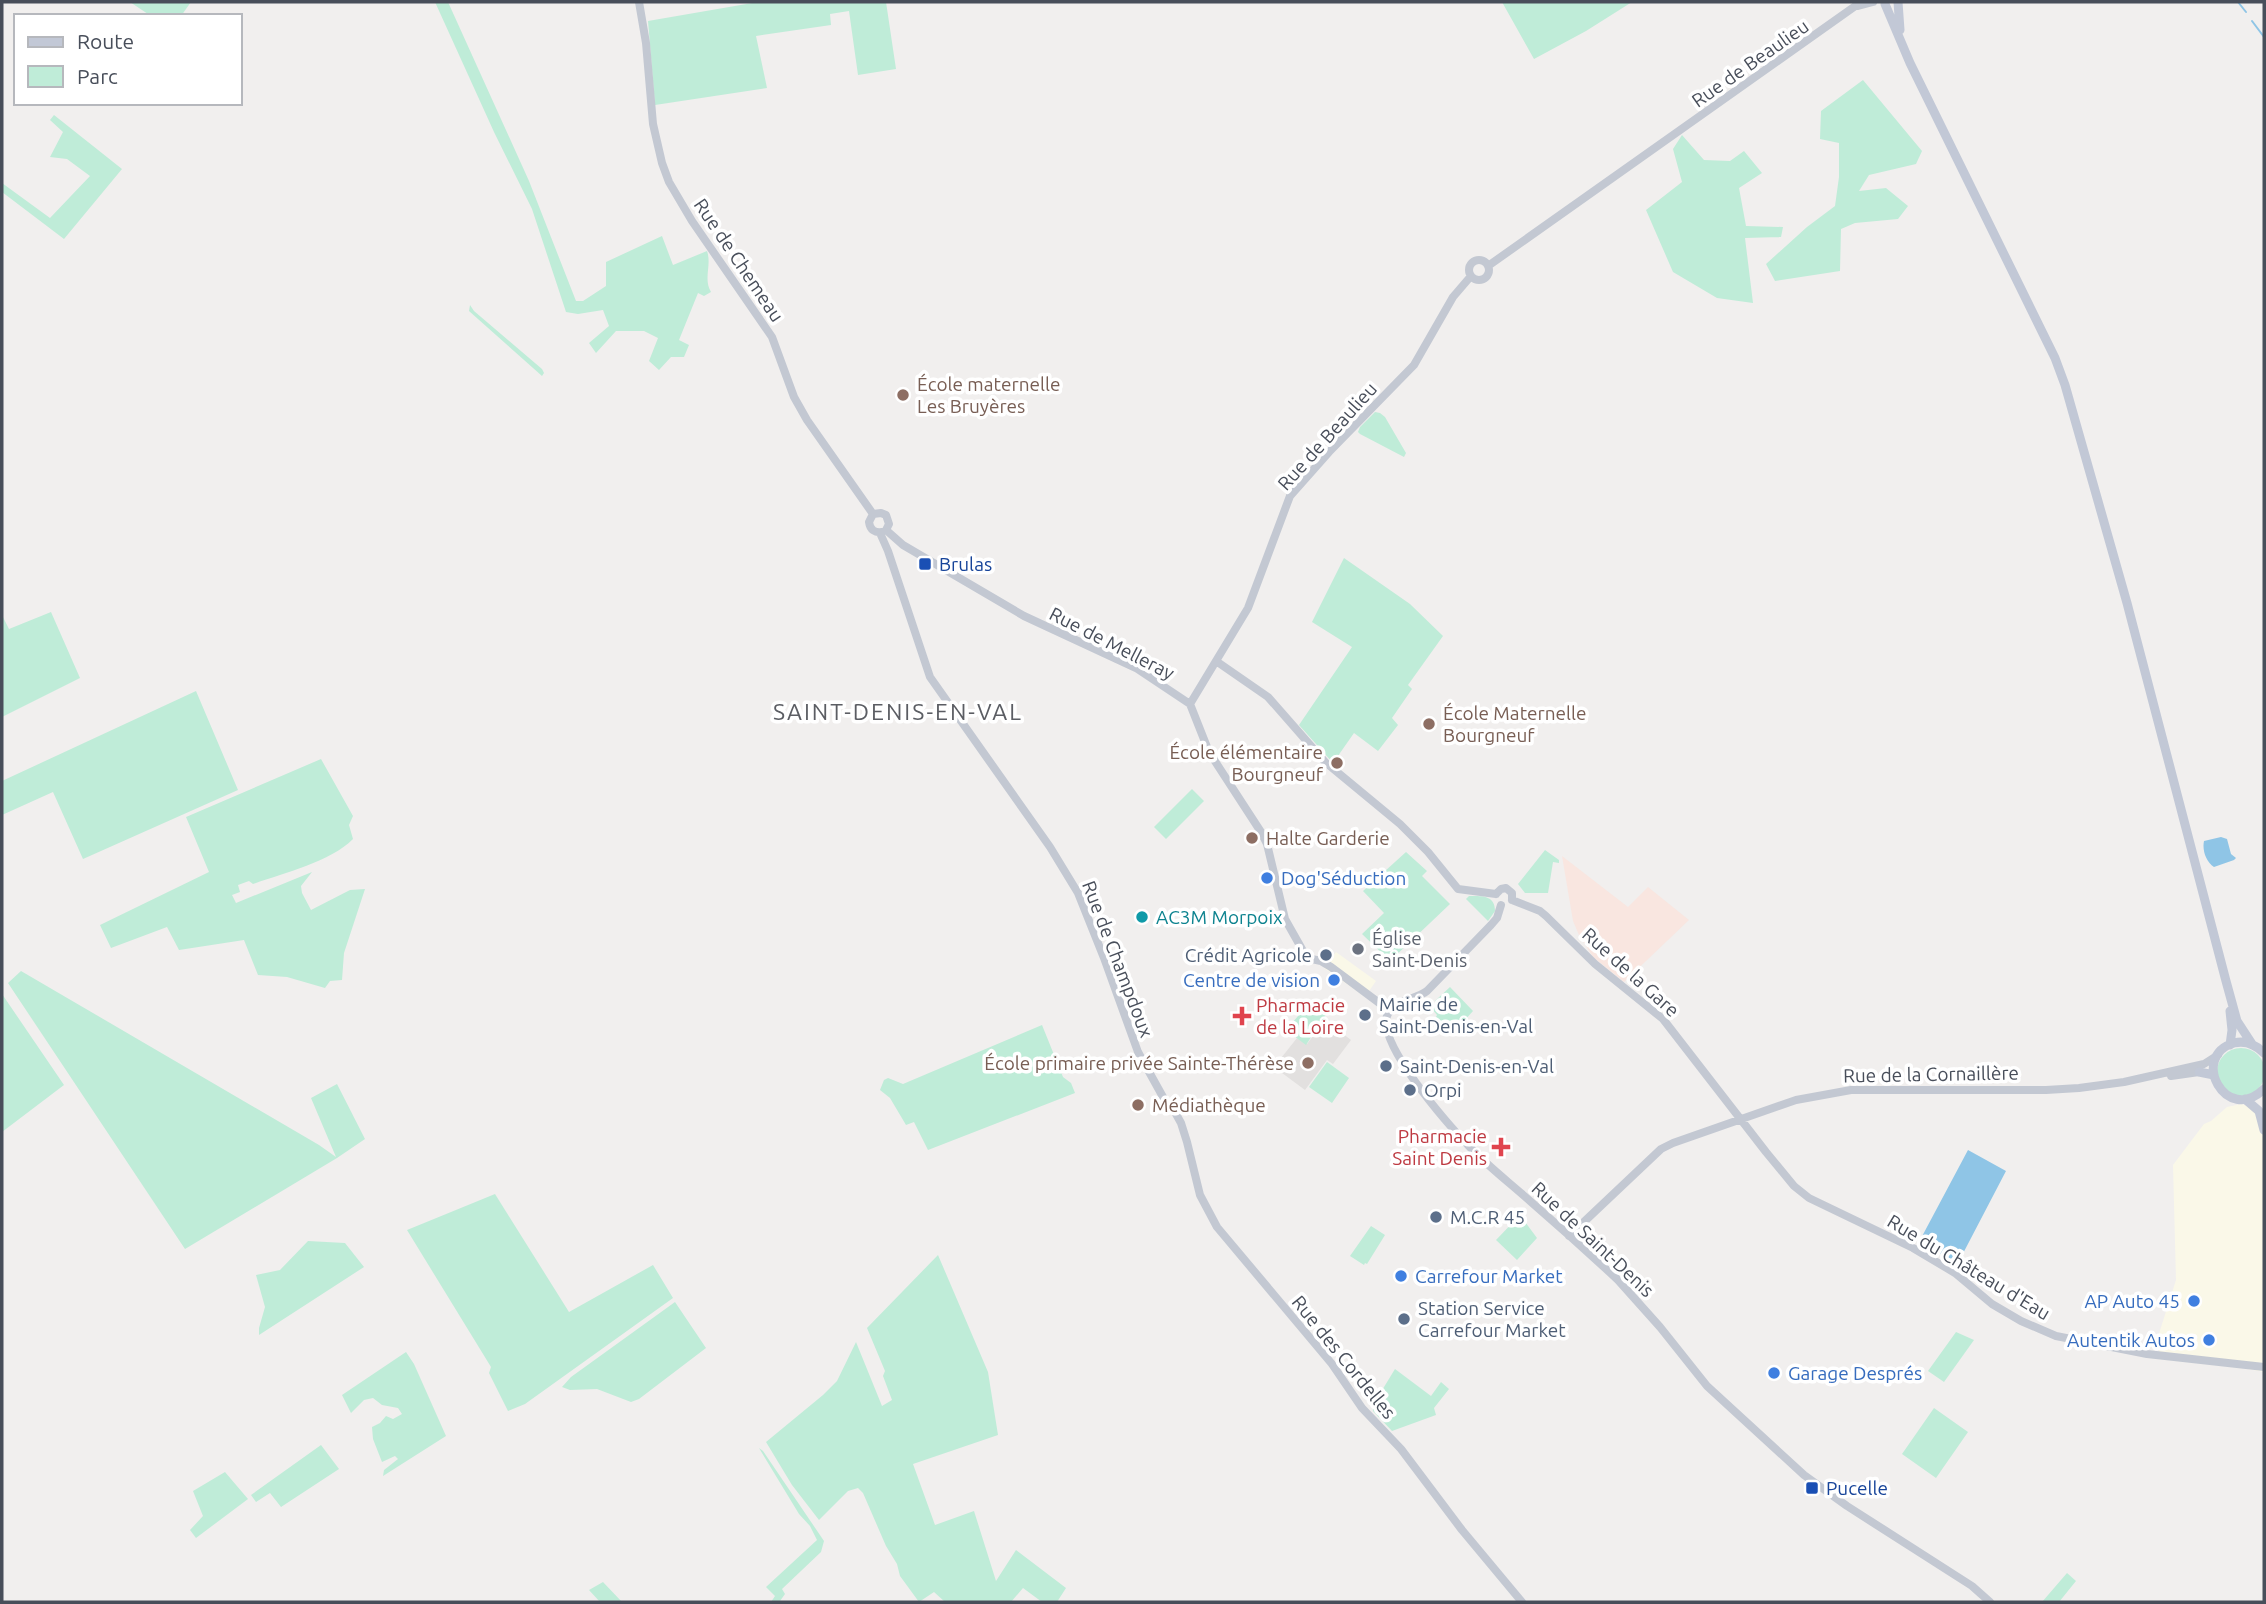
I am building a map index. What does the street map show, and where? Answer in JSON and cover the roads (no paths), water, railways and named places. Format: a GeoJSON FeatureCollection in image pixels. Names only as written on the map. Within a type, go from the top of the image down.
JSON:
{"type":"FeatureCollection","features":[{"type":"Feature","properties":{"kind":"main road"},"geometry":{"type":"LineString","coordinates":[[1903,49],[1898,2],[1879,3],[2065,385],[2127,603],[2237,1021],[2252,1044],[2264,1053]]}},
{"type":"Feature","properties":{"kind":"main road"},"geometry":{"type":"LineString","coordinates":[[2226,981],[2232,1030],[2230,1045]]}},
{"type":"Feature","properties":{"kind":"main road"},"geometry":{"type":"LineString","coordinates":[[2252,1044],[2245,1042],[2230,1045],[2218,1055],[2213,1068],[2214,1075],[2222,1091],[2234,1098],[2261,1103]]}},
{"type":"Feature","properties":{"kind":"main road","name":"Rue de la Cornaillère"},"geometry":{"type":"LineString","coordinates":[[2199,1072],[2214,1075]]}},
{"type":"Feature","properties":{"kind":"main road"},"geometry":{"type":"LineString","coordinates":[[2245,1099],[2264,1089]]}},
{"type":"Feature","properties":{"kind":"main road"},"geometry":{"type":"LineString","coordinates":[[2264,1089],[2259,1111],[2264,1130]]}},
{"type":"Feature","properties":{"kind":"street","name":"Rue de Chemeau"},"geometry":{"type":"LineString","coordinates":[[639,2],[646,43],[653,124],[669,182],[687,213],[772,337],[794,397],[807,420],[873,514]]}},
{"type":"Feature","properties":{"kind":"street","name":"Rue de Beaulieu"},"geometry":{"type":"LineString","coordinates":[[1488,266],[1860,4],[1879,3]]}},
{"type":"Feature","properties":{"kind":"street"},"geometry":{"type":"LineString","coordinates":[[1474,261],[1483,261],[1488,266],[1488,272],[1482,279],[1471,276],[1469,266],[1474,261]]}},
{"type":"Feature","properties":{"kind":"street","name":"Rue de Beaulieu"},"geometry":{"type":"LineString","coordinates":[[1190,704],[1248,608],[1290,496],[1329,452],[1415,365],[1453,298],[1471,276]]}},
{"type":"Feature","properties":{"kind":"street"},"geometry":{"type":"LineString","coordinates":[[881,513],[888,518],[889,524],[883,531],[873,531],[870,526],[873,514],[881,513]]}},
{"type":"Feature","properties":{"kind":"street","name":"Rue de Melleray"},"geometry":{"type":"LineString","coordinates":[[883,531],[1009,607],[1136,668],[1190,704]]}},
{"type":"Feature","properties":{"kind":"street","name":"Rue de Champdoux"},"geometry":{"type":"LineString","coordinates":[[883,531],[930,677],[1050,847],[1077,893],[1138,1052],[1168,1106],[1168,1114],[1176,1114]]}},
{"type":"Feature","properties":{"kind":"street"},"geometry":{"type":"LineString","coordinates":[[1216,661],[1268,697],[1325,762],[1400,824],[1428,852],[1458,889],[1496,894]]}},
{"type":"Feature","properties":{"kind":"street"},"geometry":{"type":"LineString","coordinates":[[1190,704],[1209,752],[1267,844],[1286,919],[1307,958],[1321,961],[1331,967],[1390,1011],[1427,991],[1491,925],[1497,918],[1501,905]]}},
{"type":"Feature","properties":{"kind":"street"},"geometry":{"type":"LineString","coordinates":[[1506,888],[1512,893],[1512,900],[1501,905],[1496,900],[1496,894],[1500,889],[1506,888]]}},
{"type":"Feature","properties":{"kind":"street","name":"Rue de la Gare"},"geometry":{"type":"LineString","coordinates":[[1512,900],[1540,911],[1595,964],[1663,1019],[1740,1119]]}},
{"type":"Feature","properties":{"kind":"street","name":"Rue de Saint-Denis"},"geometry":{"type":"LineString","coordinates":[[1390,1011],[1386,1023],[1394,1048],[1407,1070],[1448,1124],[1478,1156],[1636,1298],[1707,1386],[1804,1475],[1847,1506],[1972,1586],[1990,1602]]}},
{"type":"Feature","properties":{"kind":"street","name":"Rue de la Cornaillère"},"geometry":{"type":"LineString","coordinates":[[1569,1236],[1661,1149],[1796,1100],[1851,1090],[2046,1090],[2128,1081],[2204,1064],[2218,1055]]}},
{"type":"Feature","properties":{"kind":"street","name":"Rue de la Cornaillère"},"geometry":{"type":"LineString","coordinates":[[2128,1081],[2142,1082],[2199,1072]]}},
{"type":"Feature","properties":{"kind":"street","name":"Rue des Cordelles"},"geometry":{"type":"LineString","coordinates":[[1176,1114],[1187,1142],[1200,1195],[1217,1227],[1332,1364],[1362,1408],[1401,1449],[1462,1530],[1522,1602]]}},
{"type":"Feature","properties":{"kind":"street","name":"Rue du Château d'Eau"},"geometry":{"type":"LineString","coordinates":[[1740,1119],[1794,1186],[1809,1198],[1913,1248],[1955,1273],[1992,1304],[2021,1321],[2056,1336],[2143,1354],[2264,1367]]}},
{"type":"Feature","properties":{"kind":"water"},"geometry":{"type":"Polygon","coordinates":[[[2221,837],[2227,839],[2231,854],[2236,858],[2214,867],[2205,856],[2204,841],[2221,837]]]}},
{"type":"Feature","properties":{"kind":"water"},"geometry":{"type":"Polygon","coordinates":[[[1968,1150],[2006,1171],[1958,1263],[1919,1242],[1968,1150]]]}},
{"type":"Feature","properties":{"kind":"waterway"},"geometry":{"type":"LineString","coordinates":[[2238,2],[2246,12]]}},
{"type":"Feature","properties":{"kind":"waterway"},"geometry":{"type":"LineString","coordinates":[[2252,21],[2264,37]]}},
{"type":"Feature","properties":{"kind":"place","name":"École maternelle Les Bruyères"},"geometry":{"type":"Point","coordinates":[903,395]}},
{"type":"Feature","properties":{"kind":"place","name":"Brulas"},"geometry":{"type":"Point","coordinates":[925,564]}},
{"type":"Feature","properties":{"kind":"place","name":"École Maternelle Bourgneuf"},"geometry":{"type":"Point","coordinates":[1429,724]}},
{"type":"Feature","properties":{"kind":"place","name":"École élémentaire Bourgneuf"},"geometry":{"type":"Point","coordinates":[1337,763]}},
{"type":"Feature","properties":{"kind":"place","name":"Halte Garderie"},"geometry":{"type":"Point","coordinates":[1252,838]}},
{"type":"Feature","properties":{"kind":"place","name":"Dog'Séduction"},"geometry":{"type":"Point","coordinates":[1267,878]}},
{"type":"Feature","properties":{"kind":"place","name":"AC3M Morpoix"},"geometry":{"type":"Point","coordinates":[1142,917]}},
{"type":"Feature","properties":{"kind":"place","name":"Église Saint-Denis"},"geometry":{"type":"Point","coordinates":[1358,949]}},
{"type":"Feature","properties":{"kind":"place","name":"Crédit Agricole"},"geometry":{"type":"Point","coordinates":[1326,955]}},
{"type":"Feature","properties":{"kind":"place","name":"Centre de vision"},"geometry":{"type":"Point","coordinates":[1334,980]}},
{"type":"Feature","properties":{"kind":"place","name":"Mairie de Saint-Denis-en-Val"},"geometry":{"type":"Point","coordinates":[1365,1015]}},
{"type":"Feature","properties":{"kind":"place","name":"Pharmacie de la Loire"},"geometry":{"type":"Point","coordinates":[1242,1016]}},
{"type":"Feature","properties":{"kind":"place","name":"École primaire privée Sainte-Thérèse"},"geometry":{"type":"Point","coordinates":[1308,1063]}},
{"type":"Feature","properties":{"kind":"place","name":"Saint-Denis-en-Val"},"geometry":{"type":"Point","coordinates":[1386,1066]}},
{"type":"Feature","properties":{"kind":"place","name":"Orpi"},"geometry":{"type":"Point","coordinates":[1410,1090]}},
{"type":"Feature","properties":{"kind":"place","name":"Médiathèque"},"geometry":{"type":"Point","coordinates":[1138,1105]}},
{"type":"Feature","properties":{"kind":"place","name":"Pharmacie Saint Denis"},"geometry":{"type":"Point","coordinates":[1501,1147]}},
{"type":"Feature","properties":{"kind":"place","name":"M.C.R 45"},"geometry":{"type":"Point","coordinates":[1436,1217]}},
{"type":"Feature","properties":{"kind":"place","name":"Carrefour Market"},"geometry":{"type":"Point","coordinates":[1401,1276]}},
{"type":"Feature","properties":{"kind":"place","name":"AP Auto 45"},"geometry":{"type":"Point","coordinates":[2194,1301]}},
{"type":"Feature","properties":{"kind":"place","name":"Station Service Carrefour Market"},"geometry":{"type":"Point","coordinates":[1404,1319]}},
{"type":"Feature","properties":{"kind":"place","name":"Autentik Autos"},"geometry":{"type":"Point","coordinates":[2209,1340]}},
{"type":"Feature","properties":{"kind":"place","name":"Garage Després"},"geometry":{"type":"Point","coordinates":[1774,1373]}},
{"type":"Feature","properties":{"kind":"place","name":"Pucelle"},"geometry":{"type":"Point","coordinates":[1812,1488]}},
{"type":"Feature","properties":{"kind":"district","name":"SAINT-DENIS-EN-VAL"},"geometry":{"type":"Point","coordinates":[898,712]}}]}
